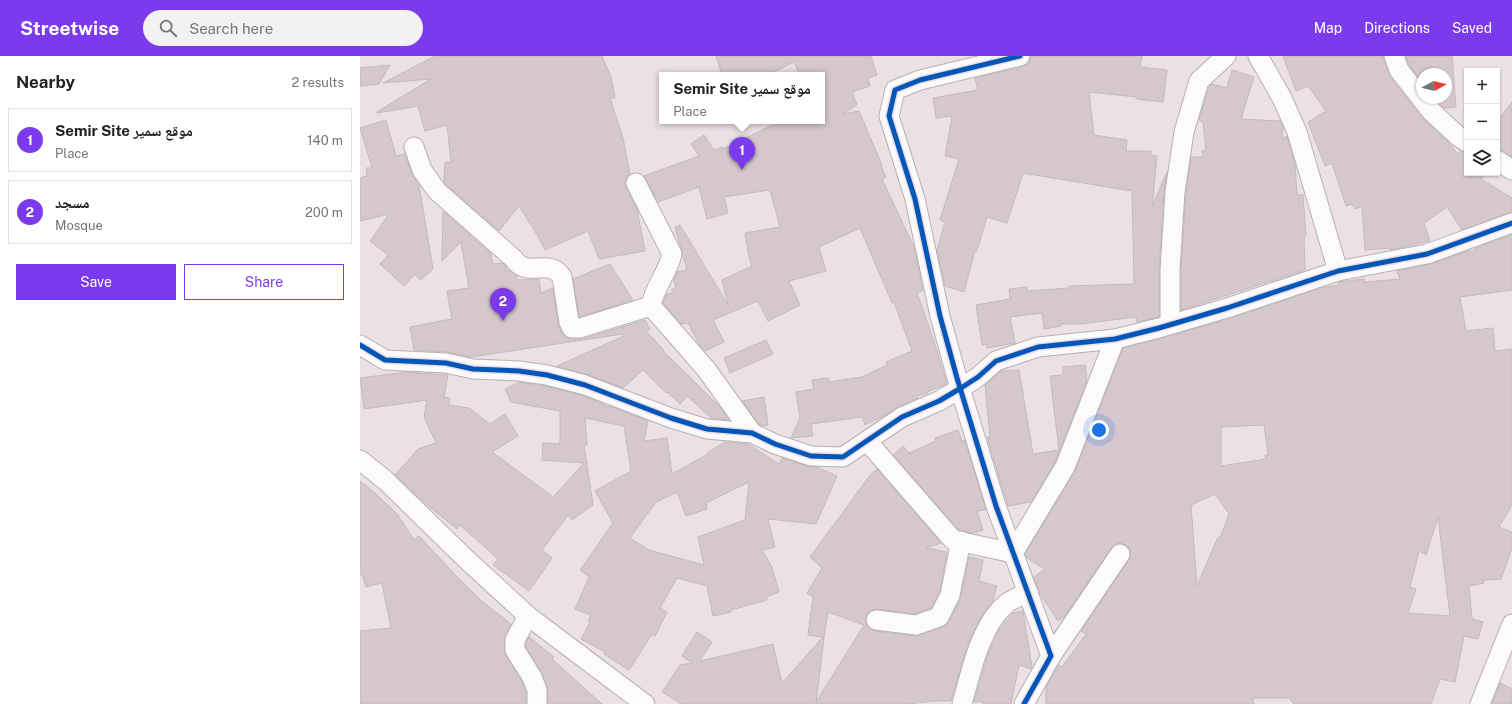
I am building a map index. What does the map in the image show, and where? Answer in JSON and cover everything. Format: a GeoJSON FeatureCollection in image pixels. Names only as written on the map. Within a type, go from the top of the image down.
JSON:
{"type":"FeatureCollection","features":[{"type":"Feature","properties":{"kind":"street"},"geometry":{"type":"LineString","coordinates":[[1020,56],[920,80],[895,90],[889,116],[915,199],[940,316],[957,378],[996,506],[1052,656]]}},
{"type":"Feature","properties":{"kind":"street"},"geometry":{"type":"LineString","coordinates":[[1170,324],[1170,270],[1175,200],[1184,132],[1199,81],[1226,56]]}},
{"type":"Feature","properties":{"kind":"street"},"geometry":{"type":"LineString","coordinates":[[1258,56],[1282,98],[1297,132],[1338,271]]}},
{"type":"Feature","properties":{"kind":"street"},"geometry":{"type":"LineString","coordinates":[[1394,56],[1399,70],[1431,111],[1464,140]]}},
{"type":"Feature","properties":{"kind":"street"},"geometry":{"type":"LineString","coordinates":[[414,147],[422,170],[437,191],[514,259],[519,266],[525,268],[553,268],[558,271],[562,277],[569,322],[572,328],[580,328],[651,306]]}},
{"type":"Feature","properties":{"kind":"street"},"geometry":{"type":"LineString","coordinates":[[1500,162],[1512,170]]}},
{"type":"Feature","properties":{"kind":"street"},"geometry":{"type":"LineString","coordinates":[[636,183],[672,254],[670,264],[653,294],[651,306]]}},
{"type":"Feature","properties":{"kind":"street"},"geometry":{"type":"LineString","coordinates":[[360,345],[385,360],[446,363],[473,368],[519,371],[547,375],[585,385],[671,418],[707,429],[752,433],[775,444],[811,456],[843,457],[902,417],[939,401],[961,388],[978,377],[996,361],[1038,347],[1115,339],[1227,308],[1338,271],[1427,254],[1512,223]]}},
{"type":"Feature","properties":{"kind":"street"},"geometry":{"type":"LineString","coordinates":[[651,306],[706,369],[752,433]]}},
{"type":"Feature","properties":{"kind":"street"},"geometry":{"type":"LineString","coordinates":[[1013,553],[1065,467],[1115,339]]}},
{"type":"Feature","properties":{"kind":"street"},"geometry":{"type":"LineString","coordinates":[[867,442],[953,540],[1013,553]]}},
{"type":"Feature","properties":{"kind":"street"},"geometry":{"type":"LineString","coordinates":[[360,460],[385,480],[528,616],[645,704]]}},
{"type":"Feature","properties":{"kind":"street"},"geometry":{"type":"LineString","coordinates":[[876,620],[916,625],[939,617],[950,595],[962,541]]}},
{"type":"Feature","properties":{"kind":"street"},"geometry":{"type":"LineString","coordinates":[[1024,704],[1052,656],[1120,554]]}},
{"type":"Feature","properties":{"kind":"street"},"geometry":{"type":"LineString","coordinates":[[962,704],[983,638],[994,618],[1007,604],[1028,592]]}},
{"type":"Feature","properties":{"kind":"street"},"geometry":{"type":"LineString","coordinates":[[528,616],[515,640],[515,650],[532,677],[537,690],[537,704]]}},
{"type":"Feature","properties":{"kind":"street"},"geometry":{"type":"LineString","coordinates":[[1480,704],[1510,635]]}},
{"type":"Feature","properties":{"kind":"building"},"geometry":{"type":"Polygon","coordinates":[[[435,56],[602,56],[611,77],[615,98],[610,98],[623,138],[630,174],[625,182],[626,188],[637,209],[645,251],[599,259],[588,231],[545,250],[519,206],[499,231],[445,184],[445,162],[451,162],[447,125],[425,131],[418,106],[377,113],[431,79],[383,83],[435,56]]]}},
{"type":"Feature","properties":{"kind":"building"},"geometry":{"type":"Polygon","coordinates":[[[716,56],[871,56],[877,75],[868,78],[870,86],[852,92],[857,105],[843,114],[859,111],[882,165],[881,166],[886,177],[882,179],[914,247],[923,290],[917,293],[947,384],[927,392],[928,393],[917,396],[918,398],[865,425],[862,417],[811,424],[813,436],[791,438],[800,418],[796,392],[814,389],[812,380],[828,378],[829,382],[862,377],[887,365],[886,362],[912,351],[894,302],[892,303],[860,228],[819,247],[826,271],[789,281],[800,305],[768,321],[758,301],[713,320],[724,342],[705,351],[699,344],[688,323],[681,324],[663,303],[667,294],[672,293],[672,289],[676,289],[674,280],[677,272],[687,270],[675,227],[680,225],[728,305],[722,280],[752,266],[745,233],[780,227],[770,190],[724,197],[728,213],[707,219],[699,187],[658,202],[644,176],[699,156],[691,144],[704,135],[714,150],[723,147],[723,149],[775,124],[825,124],[825,72],[799,72],[794,62],[773,72],[721,72],[716,56]]]}},
{"type":"Feature","properties":{"kind":"building"},"geometry":{"type":"Polygon","coordinates":[[[1031,56],[1142,56],[1140,67],[1167,70],[1163,102],[1137,99],[1137,97],[1089,92],[1094,135],[1127,140],[1126,151],[1151,151],[1151,155],[1157,156],[1152,206],[1167,172],[1164,191],[1159,269],[1159,317],[1137,322],[1136,317],[1080,324],[1061,324],[1061,326],[1044,329],[1042,313],[1010,317],[1015,343],[987,348],[986,344],[982,345],[976,305],[1010,299],[1009,289],[1027,287],[1027,291],[1069,288],[1069,286],[1134,284],[1132,191],[1023,173],[1007,223],[987,217],[976,252],[975,251],[964,292],[945,286],[937,250],[945,222],[940,220],[959,159],[945,156],[952,116],[936,118],[933,98],[978,90],[975,78],[1023,67],[1028,64],[1031,56]]]}},
{"type":"Feature","properties":{"kind":"building"},"geometry":{"type":"Polygon","coordinates":[[[1283,56],[1383,56],[1390,77],[1422,118],[1448,142],[1458,154],[1460,151],[1464,154],[1464,176],[1484,176],[1481,179],[1512,198],[1512,212],[1462,230],[1447,207],[1424,223],[1430,241],[1390,250],[1390,248],[1365,250],[1362,206],[1355,209],[1352,204],[1346,206],[1332,163],[1325,166],[1308,122],[1326,111],[1308,86],[1296,91],[1283,56]]]}},
{"type":"Feature","properties":{"kind":"building"},"geometry":{"type":"Polygon","coordinates":[[[1406,56],[1452,56],[1456,107],[1443,108],[1440,104],[1452,104],[1452,68],[1416,68],[1416,74],[1409,65],[1406,56]]]}},
{"type":"Feature","properties":{"kind":"building"},"geometry":{"type":"Polygon","coordinates":[[[390,65],[379,84],[360,86],[360,68],[390,65]]]}},
{"type":"Feature","properties":{"kind":"building"},"geometry":{"type":"Polygon","coordinates":[[[1232,70],[1254,77],[1241,119],[1280,121],[1283,127],[1282,139],[1287,136],[1295,164],[1297,195],[1303,195],[1306,236],[1304,236],[1305,270],[1181,310],[1181,270],[1186,193],[1191,157],[1203,157],[1202,151],[1206,150],[1203,122],[1199,120],[1209,87],[1212,84],[1227,88],[1232,70]]]}},
{"type":"Feature","properties":{"kind":"building"},"geometry":{"type":"Polygon","coordinates":[[[1512,102],[1512,157],[1500,150],[1500,117],[1512,102]]]}},
{"type":"Feature","properties":{"kind":"building"},"geometry":{"type":"Polygon","coordinates":[[[386,120],[396,156],[405,154],[412,174],[419,185],[433,269],[420,280],[415,274],[404,286],[380,264],[388,255],[370,241],[389,214],[360,221],[360,178],[367,176],[366,168],[372,168],[360,128],[386,120]]]}},
{"type":"Feature","properties":{"kind":"building"},"geometry":{"type":"Polygon","coordinates":[[[443,211],[491,254],[493,264],[502,263],[506,266],[506,270],[509,270],[516,275],[517,280],[539,279],[541,293],[553,288],[558,324],[562,333],[567,338],[583,339],[645,320],[650,329],[645,330],[662,348],[667,356],[720,407],[729,420],[711,418],[687,396],[680,404],[667,392],[666,393],[643,370],[623,388],[589,375],[557,366],[624,336],[623,334],[471,357],[447,352],[414,350],[410,327],[452,319],[447,291],[469,288],[461,242],[442,261],[443,211]]]}},
{"type":"Feature","properties":{"kind":"building"},"geometry":{"type":"Polygon","coordinates":[[[1512,235],[1512,290],[1460,297],[1466,331],[1493,328],[1495,351],[1512,349],[1512,505],[1499,527],[1512,532],[1512,548],[1501,579],[1484,580],[1484,583],[1469,586],[1472,619],[1483,622],[1478,639],[1464,636],[1455,682],[1440,679],[1431,704],[1294,704],[1289,698],[1253,698],[1254,704],[1046,704],[1046,687],[1058,665],[1062,667],[1086,634],[1081,631],[1129,560],[1131,554],[1130,549],[1126,545],[1120,543],[1111,548],[1064,617],[1058,621],[1040,594],[1034,577],[1045,569],[1027,558],[1025,554],[1075,471],[1123,348],[1230,319],[1317,289],[1339,285],[1339,282],[1364,279],[1365,282],[1400,279],[1397,271],[1431,264],[1468,251],[1476,251],[1474,249],[1512,235]],[[1264,425],[1221,427],[1221,466],[1266,459],[1265,455],[1268,455],[1264,425]],[[1215,494],[1191,505],[1197,586],[1218,537],[1220,538],[1229,514],[1215,494]],[[1438,517],[1426,555],[1419,551],[1410,587],[1416,589],[1408,613],[1450,616],[1438,517]]]}},
{"type":"Feature","properties":{"kind":"building"},"geometry":{"type":"Polygon","coordinates":[[[610,264],[633,300],[579,317],[573,279],[610,264]]]}},
{"type":"Feature","properties":{"kind":"building"},"geometry":{"type":"Polygon","coordinates":[[[766,340],[773,354],[730,373],[724,358],[766,340]]]}},
{"type":"Feature","properties":{"kind":"building"},"geometry":{"type":"Polygon","coordinates":[[[1085,365],[1087,381],[1055,462],[1031,502],[1008,506],[987,437],[990,437],[985,385],[1001,371],[1019,370],[1033,454],[1059,450],[1050,376],[1063,375],[1063,367],[1085,365]]]}},
{"type":"Feature","properties":{"kind":"building"},"geometry":{"type":"Polygon","coordinates":[[[406,372],[448,375],[444,397],[450,398],[449,405],[469,408],[490,424],[505,414],[518,436],[492,452],[553,497],[584,463],[542,460],[543,443],[560,444],[560,411],[511,402],[505,389],[520,382],[545,386],[582,395],[605,405],[604,406],[612,407],[648,421],[644,441],[667,438],[672,474],[708,454],[707,453],[725,442],[748,444],[779,464],[782,458],[808,466],[817,467],[837,476],[816,524],[768,519],[775,547],[762,550],[772,567],[779,592],[766,597],[767,600],[731,610],[731,612],[713,616],[707,586],[677,578],[660,608],[667,612],[655,636],[652,634],[629,670],[604,654],[605,652],[581,639],[590,622],[588,621],[591,615],[575,609],[589,577],[580,570],[613,523],[595,491],[631,471],[624,426],[585,418],[587,445],[584,445],[593,505],[572,520],[568,515],[542,550],[552,558],[529,591],[493,565],[498,559],[460,525],[457,529],[426,504],[395,475],[418,449],[436,443],[424,417],[427,400],[364,409],[360,378],[406,372]],[[749,482],[706,503],[707,509],[686,516],[677,492],[656,502],[630,538],[649,550],[704,565],[698,537],[745,520],[749,482]]]}},
{"type":"Feature","properties":{"kind":"building"},"geometry":{"type":"Polygon","coordinates":[[[764,397],[768,425],[762,426],[742,401],[764,397]]]}},
{"type":"Feature","properties":{"kind":"building"},"geometry":{"type":"Polygon","coordinates":[[[958,430],[962,441],[965,440],[986,510],[977,511],[983,530],[973,533],[959,530],[893,455],[903,446],[909,453],[936,441],[935,438],[958,430]]]}},
{"type":"Feature","properties":{"kind":"building"},"geometry":{"type":"Polygon","coordinates":[[[877,469],[941,543],[926,548],[947,552],[940,591],[931,608],[915,614],[877,609],[872,610],[865,618],[866,624],[869,628],[875,631],[915,636],[943,627],[949,622],[960,600],[969,557],[983,560],[979,581],[997,586],[993,601],[980,619],[967,646],[951,701],[907,704],[681,704],[662,692],[680,665],[692,663],[682,656],[697,632],[712,642],[700,661],[773,644],[782,683],[823,637],[808,635],[813,597],[807,593],[822,568],[810,557],[871,474],[877,469]],[[828,612],[816,702],[864,625],[828,612]]]}},
{"type":"Feature","properties":{"kind":"building"},"geometry":{"type":"Polygon","coordinates":[[[360,481],[397,514],[414,540],[419,536],[479,599],[511,624],[505,635],[504,650],[522,682],[526,692],[526,704],[360,704],[360,631],[391,628],[382,583],[366,587],[362,574],[360,575],[360,481]]]}},
{"type":"Feature","properties":{"kind":"building"},"geometry":{"type":"Polygon","coordinates":[[[1023,611],[1032,667],[1031,669],[1019,665],[1011,704],[983,704],[984,702],[974,702],[988,654],[999,630],[1013,613],[1023,611]]]}},
{"type":"Feature","properties":{"kind":"building"},"geometry":{"type":"Polygon","coordinates":[[[529,637],[554,657],[552,659],[602,704],[548,704],[547,686],[542,673],[526,647],[529,637]]]}},
{"type":"Feature","properties":{"kind":"building"},"geometry":{"type":"Polygon","coordinates":[[[1500,683],[1512,689],[1512,704],[1492,704],[1500,683]]]}},
{"type":"Feature","properties":{"kind":"cycle path"},"geometry":{"type":"LineString","coordinates":[[1020,56],[920,80],[895,90],[889,116],[915,199],[940,316],[957,378],[996,506],[1051,656],[1024,704]]}},
{"type":"Feature","properties":{"kind":"cycle path"},"geometry":{"type":"LineString","coordinates":[[360,345],[385,360],[446,363],[473,369],[519,371],[547,375],[585,385],[671,418],[707,429],[752,433],[775,444],[811,456],[843,457],[902,417],[939,401],[961,388],[978,377],[996,361],[1038,347],[1115,339],[1159,328],[1227,308],[1338,271],[1427,254],[1512,223]]}},
{"type":"Feature","properties":{"kind":"place","name":"Semir Site موقع سمير"},"geometry":{"type":"Point","coordinates":[742,170]}},
{"type":"Feature","properties":{"kind":"place","name":"مسجد"},"geometry":{"type":"Point","coordinates":[503,321]}}]}
